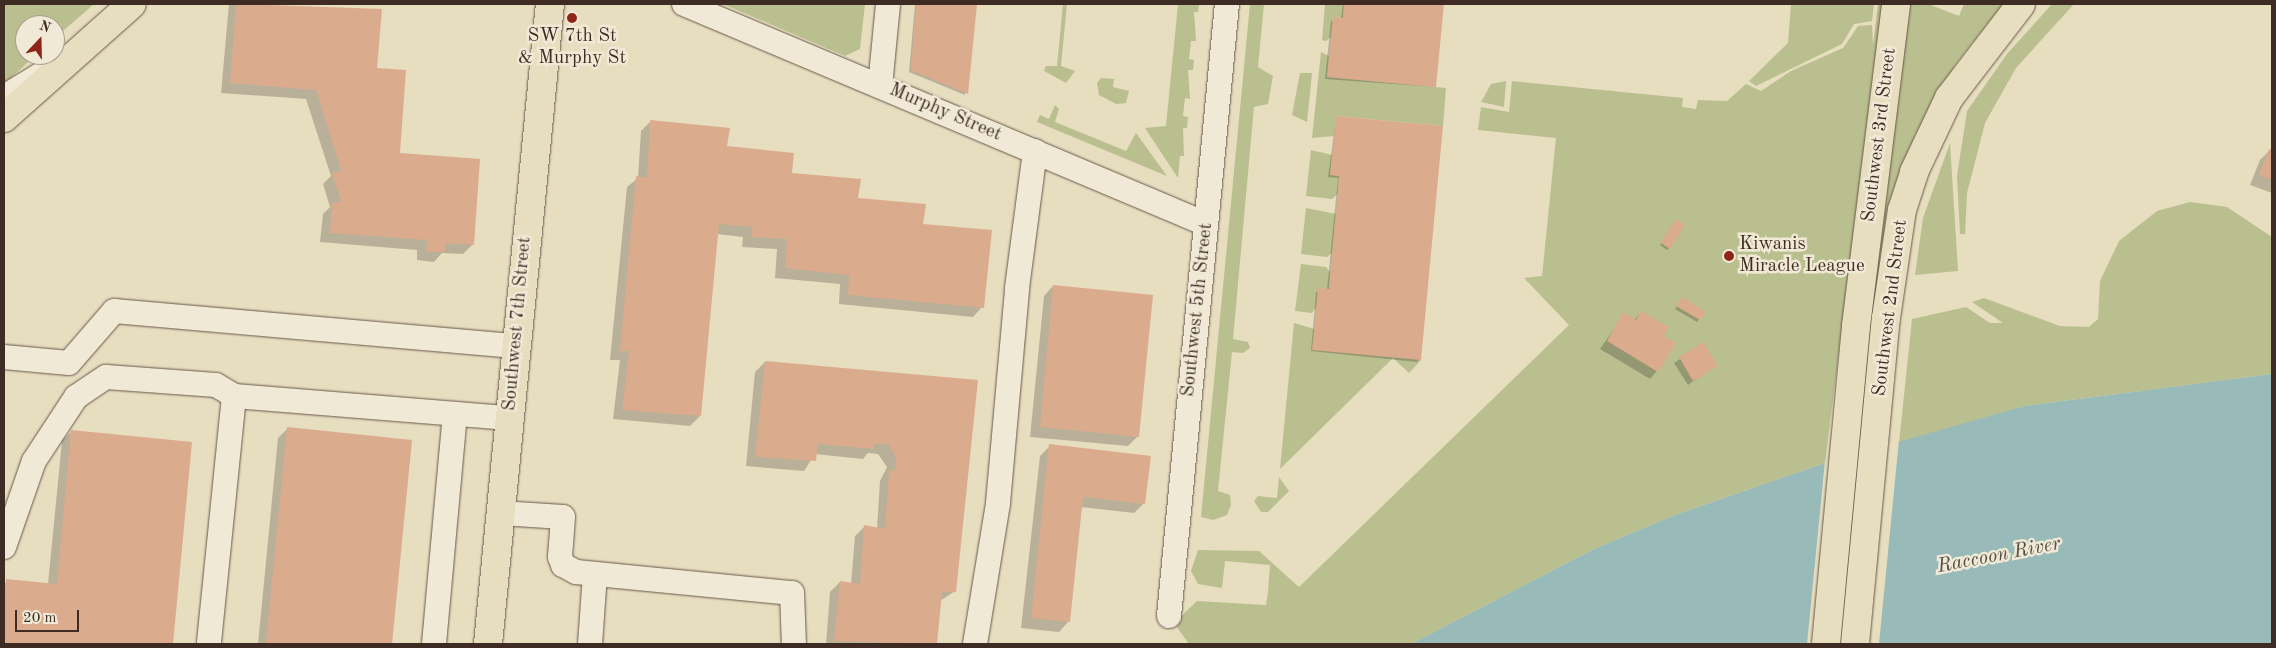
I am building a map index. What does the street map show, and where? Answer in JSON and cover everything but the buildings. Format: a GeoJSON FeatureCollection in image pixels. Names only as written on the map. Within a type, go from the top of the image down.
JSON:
{"type":"FeatureCollection","features":[{"type":"Feature","properties":{"kind":"main road"},"geometry":{"type":"LineString","coordinates":[[4,118],[132,4]]}},
{"type":"Feature","properties":{"kind":"main road","name":"Southwest 7th Street"},"geometry":{"type":"LineString","coordinates":[[488,644],[550,4]]}},
{"type":"Feature","properties":{"kind":"main road","name":"Southwest 3rd Street"},"geometry":{"type":"LineString","coordinates":[[1856,326],[1896,4]]}},
{"type":"Feature","properties":{"kind":"main road","name":"Southwest 2nd Street"},"geometry":{"type":"LineString","coordinates":[[1855,644],[1886,318],[1894,253],[1914,172],[1949,98],[2021,4]]}},
{"type":"Feature","properties":{"kind":"main road","name":"Southwest 2nd Street"},"geometry":{"type":"LineString","coordinates":[[1826,644],[1856,326]]}},
{"type":"Feature","properties":{"kind":"street","name":"Murphy Street"},"geometry":{"type":"LineString","coordinates":[[684,4],[1206,224]]}},
{"type":"Feature","properties":{"kind":"street"},"geometry":{"type":"LineString","coordinates":[[880,86],[888,4]]}},
{"type":"Feature","properties":{"kind":"street","name":"Southwest 5th Street"},"geometry":{"type":"LineString","coordinates":[[1169,616],[1227,4]]}},
{"type":"Feature","properties":{"kind":"street"},"geometry":{"type":"LineString","coordinates":[[4,97],[79,50]]}},
{"type":"Feature","properties":{"kind":"street"},"geometry":{"type":"LineString","coordinates":[[975,644],[998,503],[1017,288],[1036,151]]}},
{"type":"Feature","properties":{"kind":"street"},"geometry":{"type":"LineString","coordinates":[[69,363],[114,311],[516,346]]}},
{"type":"Feature","properties":{"kind":"street"},"geometry":{"type":"LineString","coordinates":[[4,357],[69,363],[90,388]]}},
{"type":"Feature","properties":{"kind":"street"},"geometry":{"type":"LineString","coordinates":[[4,547],[34,461],[76,397],[106,377],[216,386],[234,396],[510,418]]}},
{"type":"Feature","properties":{"kind":"street"},"geometry":{"type":"LineString","coordinates":[[209,644],[234,396]]}},
{"type":"Feature","properties":{"kind":"street"},"geometry":{"type":"LineString","coordinates":[[434,644],[454,414]]}},
{"type":"Feature","properties":{"kind":"street"},"geometry":{"type":"LineString","coordinates":[[500,513],[563,518],[563,564],[595,575],[792,593],[794,644]]}},
{"type":"Feature","properties":{"kind":"street"},"geometry":{"type":"LineString","coordinates":[[590,644],[595,575]]}},
{"type":"Feature","properties":{"kind":"green space"},"geometry":{"type":"Polygon","coordinates":[[[4,4],[94,4],[65,29],[65,15],[15,15],[15,65],[25,65],[4,84],[4,4]]]}},
{"type":"Feature","properties":{"kind":"green space"},"geometry":{"type":"Polygon","coordinates":[[[723,4],[865,4],[860,49],[845,56],[723,4]]]}},
{"type":"Feature","properties":{"kind":"green space"},"geometry":{"type":"Polygon","coordinates":[[[1063,4],[1067,4],[1061,66],[1075,71],[1066,83],[1044,71],[1046,66],[1057,66],[1063,4]]]}},
{"type":"Feature","properties":{"kind":"green space"},"geometry":{"type":"Polygon","coordinates":[[[1178,4],[1199,4],[1198,12],[1194,12],[1196,41],[1191,41],[1189,59],[1194,60],[1193,70],[1188,70],[1190,99],[1185,98],[1183,116],[1188,117],[1187,128],[1183,128],[1184,156],[1180,156],[1178,178],[1145,128],[1166,126],[1178,4]]]}},
{"type":"Feature","properties":{"kind":"green space"},"geometry":{"type":"Polygon","coordinates":[[[1250,4],[1264,4],[1258,67],[1273,76],[1268,104],[1254,107],[1233,339],[1248,342],[1250,348],[1243,353],[1232,352],[1218,491],[1230,495],[1231,505],[1227,515],[1213,520],[1201,517],[1250,4]]]}},
{"type":"Feature","properties":{"kind":"green space"},"geometry":{"type":"Polygon","coordinates":[[[1325,4],[1344,4],[1343,18],[1333,17],[1331,37],[1326,41],[1322,40],[1325,4]]]}},
{"type":"Feature","properties":{"kind":"green space"},"geometry":{"type":"Polygon","coordinates":[[[1791,4],[1874,4],[1872,21],[1854,24],[1842,44],[1756,86],[1749,81],[1788,43],[1791,4]]]}},
{"type":"Feature","properties":{"kind":"green space"},"geometry":{"type":"Polygon","coordinates":[[[1878,4],[1882,4],[1880,26],[1825,463],[1675,515],[1594,549],[1411,644],[1189,644],[1174,623],[1197,601],[1266,605],[1268,592],[1270,565],[1225,561],[1222,588],[1198,584],[1191,571],[1198,550],[1259,551],[1299,587],[1569,325],[1524,278],[1542,276],[1556,138],[1478,130],[1481,107],[1509,112],[1512,81],[1683,98],[1682,107],[1696,109],[1698,100],[1727,101],[1746,84],[1761,91],[1791,71],[1843,48],[1858,26],[1872,25],[1873,45],[1878,4]]]}},
{"type":"Feature","properties":{"kind":"green space"},"geometry":{"type":"Polygon","coordinates":[[[1907,4],[1928,4],[1959,16],[1964,4],[2003,4],[1955,65],[1915,135],[1889,207],[1879,260],[1907,4]]]}},
{"type":"Feature","properties":{"kind":"green space"},"geometry":{"type":"Polygon","coordinates":[[[2052,4],[2074,4],[2016,68],[1985,123],[1967,193],[1965,234],[1960,234],[1957,176],[1967,111],[2007,54],[2052,4]]]}},
{"type":"Feature","properties":{"kind":"green space"},"geometry":{"type":"Polygon","coordinates":[[[1321,52],[1329,56],[1327,77],[1446,88],[1443,126],[1336,116],[1334,136],[1312,138],[1321,52]]]}},
{"type":"Feature","properties":{"kind":"green space"},"geometry":{"type":"Polygon","coordinates":[[[1300,73],[1312,73],[1307,122],[1292,115],[1300,73]]]}},
{"type":"Feature","properties":{"kind":"green space"},"geometry":{"type":"Polygon","coordinates":[[[1101,78],[1114,79],[1113,87],[1129,91],[1126,103],[1116,104],[1099,95],[1097,83],[1101,78]]]}},
{"type":"Feature","properties":{"kind":"green space"},"geometry":{"type":"Polygon","coordinates":[[[1506,81],[1504,107],[1481,102],[1491,84],[1506,81]]]}},
{"type":"Feature","properties":{"kind":"green space"},"geometry":{"type":"Polygon","coordinates":[[[1055,105],[1059,109],[1055,122],[1126,151],[1136,133],[1167,176],[1037,122],[1040,115],[1049,119],[1055,105]]]}},
{"type":"Feature","properties":{"kind":"green space"},"geometry":{"type":"Polygon","coordinates":[[[1950,143],[1958,271],[1915,275],[1923,218],[1950,143]]]}},
{"type":"Feature","properties":{"kind":"green space"},"geometry":{"type":"Polygon","coordinates":[[[1311,150],[1332,155],[1330,175],[1339,176],[1338,194],[1332,199],[1306,196],[1311,150]]]}},
{"type":"Feature","properties":{"kind":"green space"},"geometry":{"type":"Polygon","coordinates":[[[2190,202],[2227,207],[2272,237],[2272,374],[2024,406],[1899,443],[1912,319],[1966,307],[1990,323],[2003,323],[1972,302],[1984,298],[2060,326],[2089,327],[2098,319],[2100,281],[2119,241],[2157,211],[2190,202]]]}},
{"type":"Feature","properties":{"kind":"green space"},"geometry":{"type":"Polygon","coordinates":[[[1306,208],[1336,214],[1332,253],[1327,257],[1301,254],[1306,208]]]}},
{"type":"Feature","properties":{"kind":"green space"},"geometry":{"type":"Polygon","coordinates":[[[1301,264],[1326,267],[1330,272],[1329,289],[1312,313],[1295,311],[1301,264]]]}},
{"type":"Feature","properties":{"kind":"green space"},"geometry":{"type":"Polygon","coordinates":[[[1294,323],[1421,360],[1409,373],[1393,358],[1280,469],[1294,323]]]}},
{"type":"Feature","properties":{"kind":"green space"},"geometry":{"type":"Polygon","coordinates":[[[1279,477],[1289,491],[1268,512],[1261,512],[1254,501],[1258,496],[1277,498],[1279,477]]]}},
{"type":"Feature","properties":{"kind":"water","name":"Raccoon River"},"geometry":{"type":"Polygon","coordinates":[[[2272,374],[2272,644],[1411,644],[1594,549],[1675,515],[1825,463],[2024,406],[2272,374]]]}},
{"type":"Feature","properties":{"kind":"pier"},"geometry":{"type":"Polygon","coordinates":[[[1899,440],[1879,644],[1807,644],[1825,461],[1899,440]]]}},
{"type":"Feature","properties":{"kind":"place","name":"SW 7th St & Murphy St"},"geometry":{"type":"Point","coordinates":[572,18]}},
{"type":"Feature","properties":{"kind":"place","name":"Kiwanis Miracle League"},"geometry":{"type":"Point","coordinates":[1729,256]}}]}
